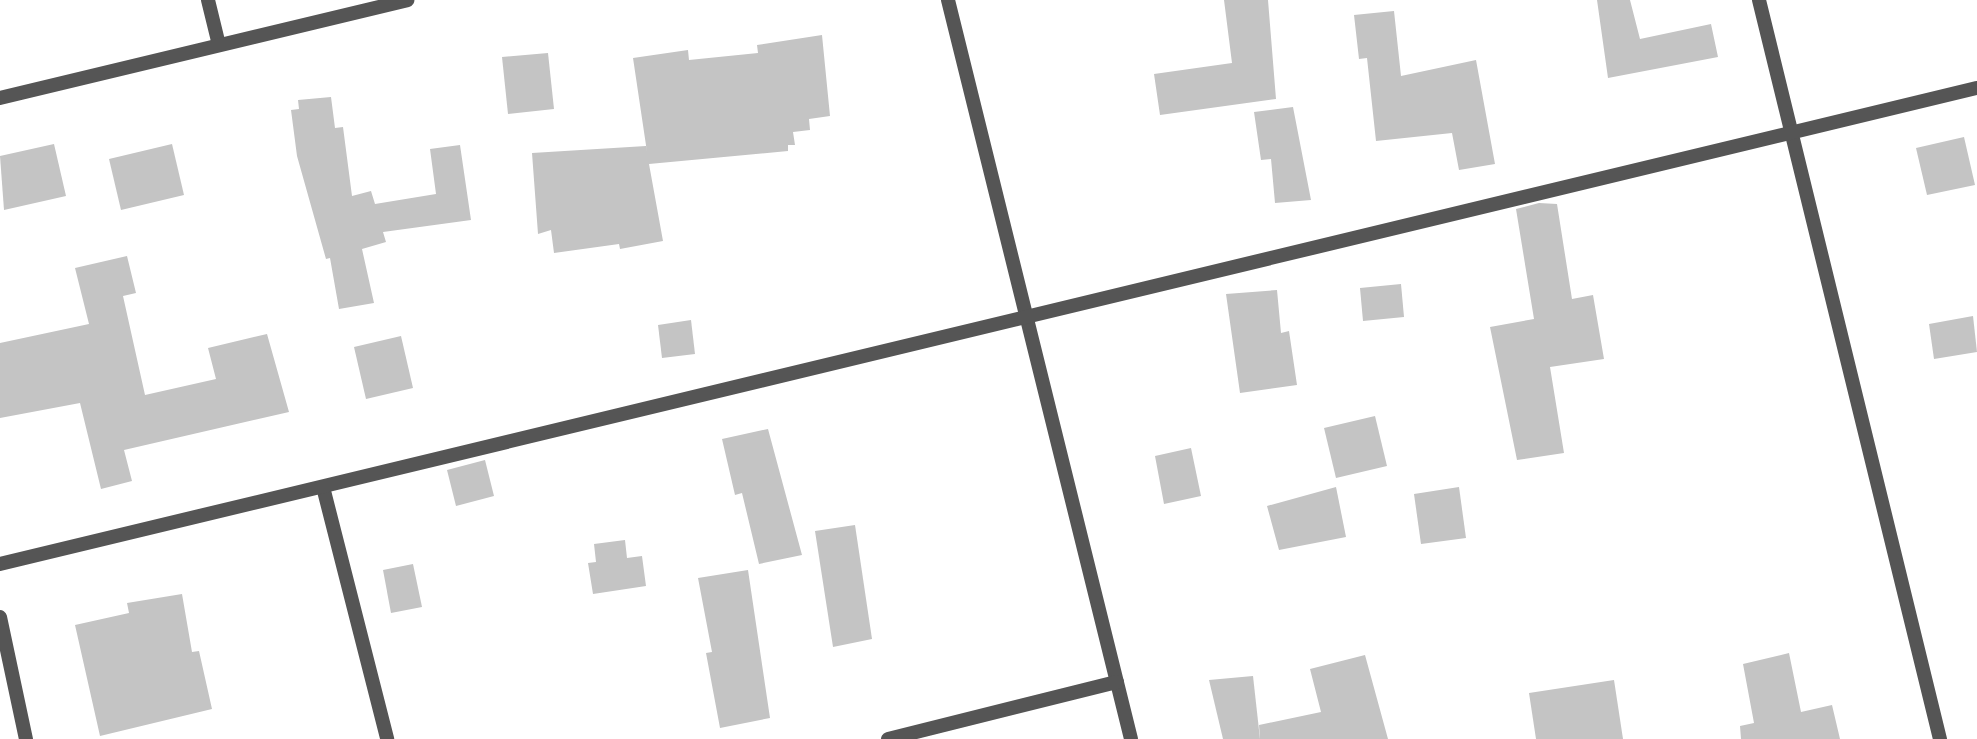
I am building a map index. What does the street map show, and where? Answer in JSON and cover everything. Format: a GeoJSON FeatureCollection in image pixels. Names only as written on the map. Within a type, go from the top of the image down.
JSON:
{"type":"FeatureCollection","features":[{"type":"Feature","properties":{"kind":"street"},"geometry":{"type":"LineString","coordinates":[[208,0],[219,45]]}},
{"type":"Feature","properties":{"kind":"street"},"geometry":{"type":"LineString","coordinates":[[0,97],[407,0]]}},
{"type":"Feature","properties":{"kind":"street"},"geometry":{"type":"LineString","coordinates":[[948,0],[1131,739]]}},
{"type":"Feature","properties":{"kind":"street"},"geometry":{"type":"LineString","coordinates":[[1759,0],[1940,739]]}},
{"type":"Feature","properties":{"kind":"street"},"geometry":{"type":"LineString","coordinates":[[0,564],[1027,320],[1977,88]]}},
{"type":"Feature","properties":{"kind":"street"},"geometry":{"type":"LineString","coordinates":[[323,487],[387,739]]}},
{"type":"Feature","properties":{"kind":"street"},"geometry":{"type":"LineString","coordinates":[[0,617],[26,739]]}},
{"type":"Feature","properties":{"kind":"street"},"geometry":{"type":"LineString","coordinates":[[888,739],[1117,682]]}},
{"type":"Feature","properties":{"kind":"building"},"geometry":{"type":"Polygon","coordinates":[[[1224,0],[1268,0],[1276,99],[1160,115],[1154,74],[1232,63],[1224,0]]]}},
{"type":"Feature","properties":{"kind":"building"},"geometry":{"type":"Polygon","coordinates":[[[1597,0],[1630,0],[1640,39],[1711,24],[1718,57],[1608,78],[1597,0]]]}},
{"type":"Feature","properties":{"kind":"building"},"geometry":{"type":"Polygon","coordinates":[[[1394,11],[1401,76],[1476,60],[1495,164],[1459,170],[1452,133],[1376,141],[1367,58],[1359,59],[1354,15],[1394,11]]]}},
{"type":"Feature","properties":{"kind":"building"},"geometry":{"type":"Polygon","coordinates":[[[822,35],[830,116],[809,119],[810,130],[793,132],[795,145],[788,145],[788,151],[649,164],[663,241],[620,249],[619,244],[554,253],[551,230],[538,234],[532,153],[646,146],[647,152],[633,58],[688,50],[689,60],[758,53],[757,45],[822,35]]]}},
{"type":"Feature","properties":{"kind":"building"},"geometry":{"type":"Polygon","coordinates":[[[548,53],[554,109],[508,114],[502,57],[548,53]]]}},
{"type":"Feature","properties":{"kind":"building"},"geometry":{"type":"Polygon","coordinates":[[[331,97],[335,128],[343,127],[352,196],[371,191],[375,204],[436,194],[430,149],[460,145],[471,220],[383,232],[386,242],[362,249],[374,303],[339,309],[330,258],[326,259],[297,156],[291,110],[299,109],[298,100],[331,97]]]}},
{"type":"Feature","properties":{"kind":"building"},"geometry":{"type":"Polygon","coordinates":[[[1293,107],[1311,200],[1275,203],[1271,159],[1261,160],[1254,112],[1293,107]]]}},
{"type":"Feature","properties":{"kind":"building"},"geometry":{"type":"Polygon","coordinates":[[[1964,137],[1975,185],[1927,195],[1916,148],[1964,137]]]}},
{"type":"Feature","properties":{"kind":"building"},"geometry":{"type":"Polygon","coordinates":[[[54,144],[66,196],[4,210],[0,156],[54,144]]]}},
{"type":"Feature","properties":{"kind":"building"},"geometry":{"type":"Polygon","coordinates":[[[172,144],[184,195],[121,210],[109,159],[172,144]]]}},
{"type":"Feature","properties":{"kind":"building"},"geometry":{"type":"Polygon","coordinates":[[[1539,203],[1557,204],[1572,299],[1593,295],[1604,359],[1550,367],[1564,453],[1517,460],[1490,327],[1534,319],[1516,209],[1539,203]]]}},
{"type":"Feature","properties":{"kind":"building"},"geometry":{"type":"Polygon","coordinates":[[[127,256],[136,293],[123,296],[145,395],[216,379],[208,348],[267,334],[289,412],[124,450],[132,481],[101,489],[80,403],[0,418],[0,343],[89,324],[75,268],[127,256]]]}},
{"type":"Feature","properties":{"kind":"building"},"geometry":{"type":"Polygon","coordinates":[[[1401,284],[1404,317],[1363,321],[1360,288],[1401,284]]]}},
{"type":"Feature","properties":{"kind":"building"},"geometry":{"type":"Polygon","coordinates":[[[1277,290],[1281,333],[1289,331],[1297,385],[1240,393],[1226,294],[1277,290]]]}},
{"type":"Feature","properties":{"kind":"building"},"geometry":{"type":"Polygon","coordinates":[[[1973,316],[1977,352],[1934,359],[1929,324],[1973,316]]]}},
{"type":"Feature","properties":{"kind":"building"},"geometry":{"type":"Polygon","coordinates":[[[691,320],[695,354],[662,358],[658,325],[691,320]]]}},
{"type":"Feature","properties":{"kind":"building"},"geometry":{"type":"Polygon","coordinates":[[[401,336],[413,388],[366,399],[354,347],[401,336]]]}},
{"type":"Feature","properties":{"kind":"building"},"geometry":{"type":"Polygon","coordinates":[[[1375,416],[1387,466],[1336,478],[1324,428],[1375,416]]]}},
{"type":"Feature","properties":{"kind":"building"},"geometry":{"type":"Polygon","coordinates":[[[768,429],[802,555],[759,564],[742,493],[735,495],[722,439],[768,429]]]}},
{"type":"Feature","properties":{"kind":"building"},"geometry":{"type":"Polygon","coordinates":[[[1191,448],[1201,496],[1164,504],[1155,456],[1191,448]]]}},
{"type":"Feature","properties":{"kind":"building"},"geometry":{"type":"Polygon","coordinates":[[[485,460],[494,496],[456,506],[447,470],[485,460]]]}},
{"type":"Feature","properties":{"kind":"building"},"geometry":{"type":"Polygon","coordinates":[[[1336,487],[1346,537],[1279,550],[1267,506],[1336,487]]]}},
{"type":"Feature","properties":{"kind":"building"},"geometry":{"type":"Polygon","coordinates":[[[1459,487],[1466,538],[1421,544],[1414,494],[1459,487]]]}},
{"type":"Feature","properties":{"kind":"building"},"geometry":{"type":"Polygon","coordinates":[[[855,525],[872,639],[833,647],[815,531],[855,525]]]}},
{"type":"Feature","properties":{"kind":"building"},"geometry":{"type":"Polygon","coordinates":[[[625,540],[627,558],[642,556],[646,586],[593,594],[588,563],[596,562],[594,544],[625,540]]]}},
{"type":"Feature","properties":{"kind":"building"},"geometry":{"type":"Polygon","coordinates":[[[413,564],[422,607],[391,613],[383,570],[413,564]]]}},
{"type":"Feature","properties":{"kind":"building"},"geometry":{"type":"Polygon","coordinates":[[[748,570],[770,718],[720,728],[706,653],[712,652],[698,578],[748,570]]]}},
{"type":"Feature","properties":{"kind":"building"},"geometry":{"type":"Polygon","coordinates":[[[182,594],[192,652],[199,651],[212,709],[100,736],[75,625],[129,613],[127,603],[182,594]]]}},
{"type":"Feature","properties":{"kind":"building"},"geometry":{"type":"Polygon","coordinates":[[[1789,653],[1801,712],[1832,705],[1840,739],[1741,739],[1740,726],[1754,723],[1743,664],[1789,653]]]}},
{"type":"Feature","properties":{"kind":"building"},"geometry":{"type":"Polygon","coordinates":[[[1365,655],[1388,739],[1260,739],[1259,725],[1321,712],[1310,669],[1365,655]]]}},
{"type":"Feature","properties":{"kind":"building"},"geometry":{"type":"Polygon","coordinates":[[[1253,676],[1260,739],[1223,739],[1209,680],[1253,676]]]}},
{"type":"Feature","properties":{"kind":"building"},"geometry":{"type":"Polygon","coordinates":[[[1614,680],[1623,739],[1536,739],[1529,693],[1614,680]]]}}]}
